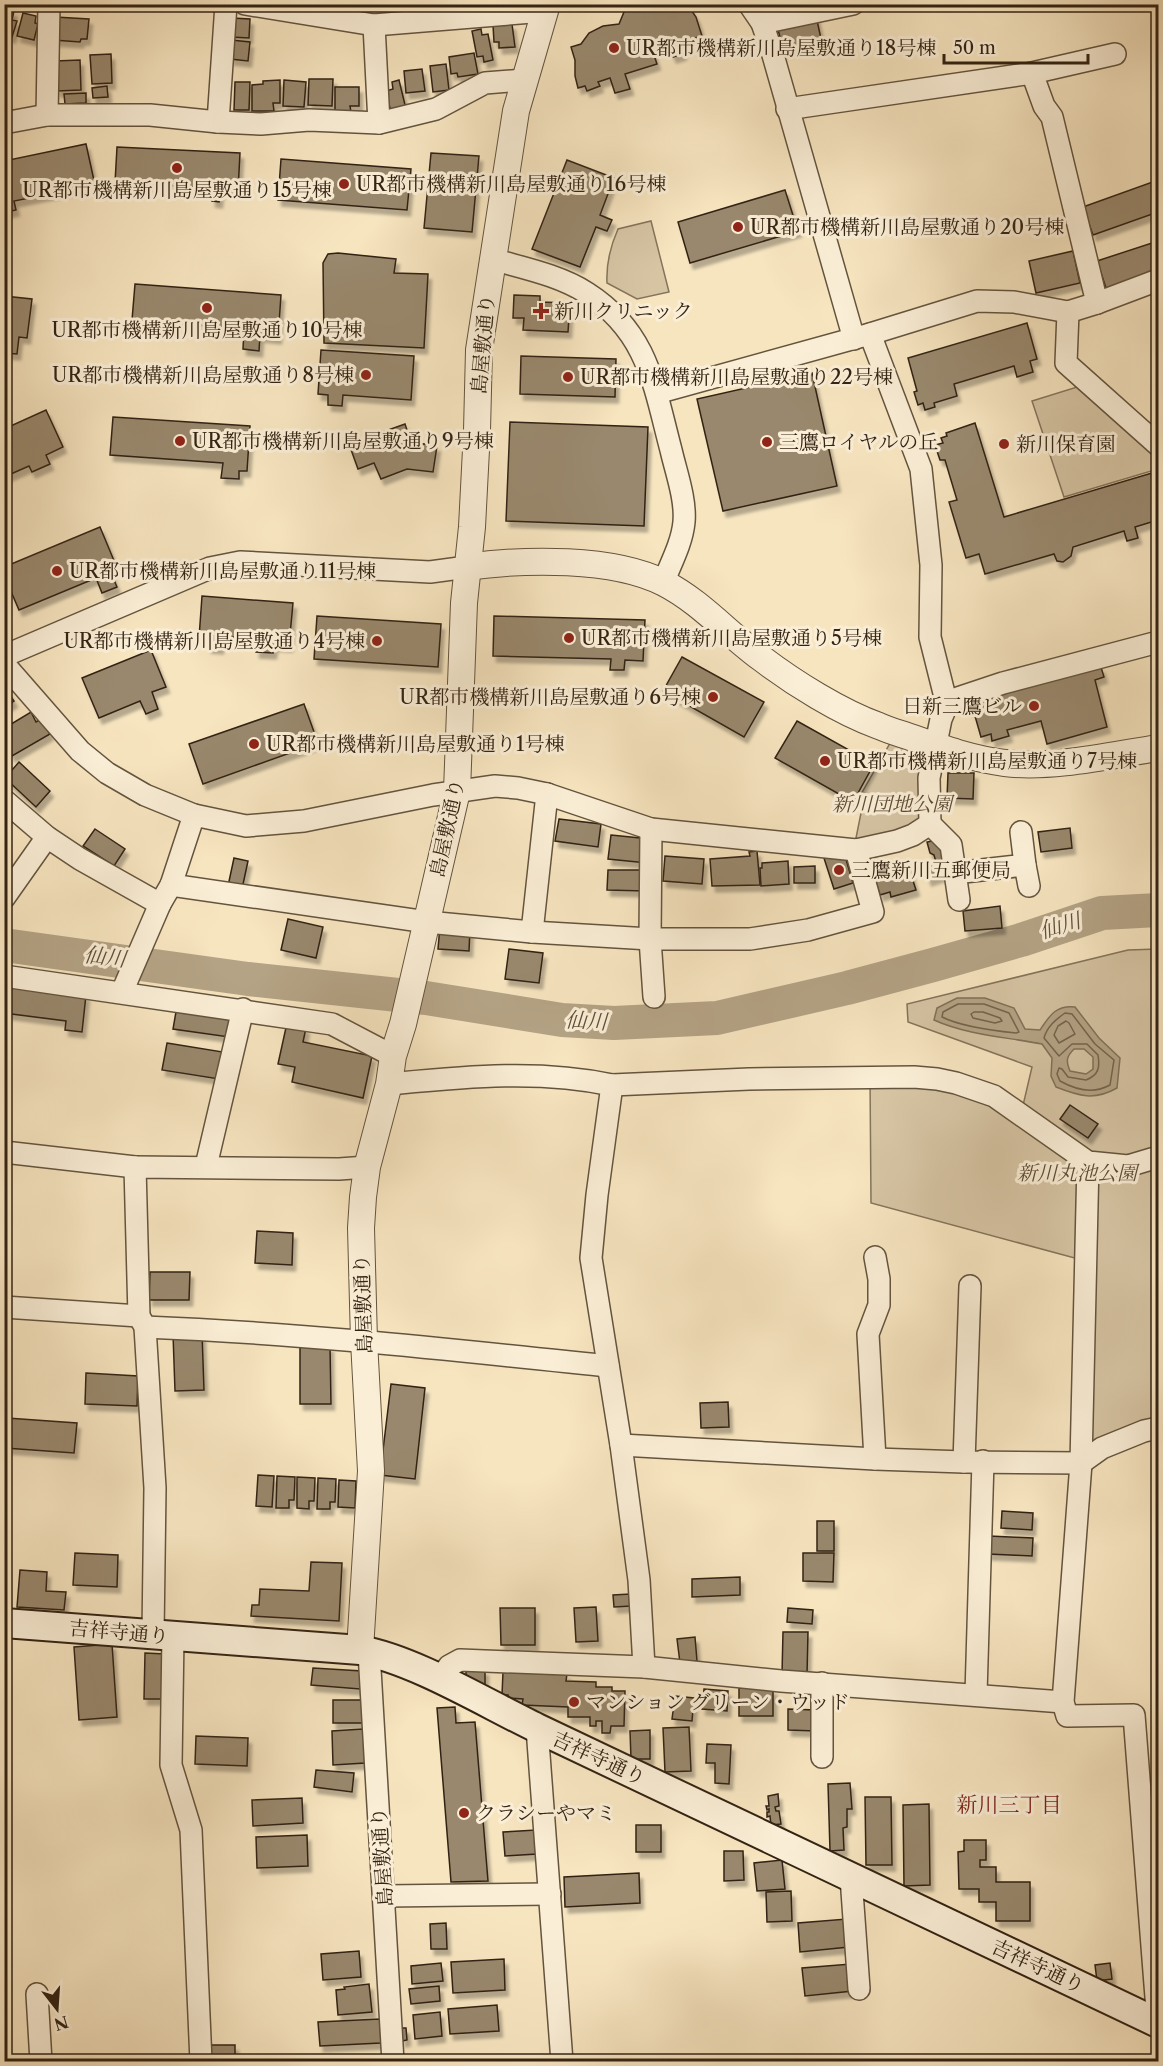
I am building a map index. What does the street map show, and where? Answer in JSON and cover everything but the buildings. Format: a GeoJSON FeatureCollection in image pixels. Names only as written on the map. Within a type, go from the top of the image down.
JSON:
{"type":"FeatureCollection","features":[{"type":"Feature","properties":{"kind":"main road","name":"吉祥寺通り"},"geometry":{"type":"LineString","coordinates":[[4,1623],[364,1651],[440,1680],[1158,2023]]}},
{"type":"Feature","properties":{"kind":"street"},"geometry":{"type":"LineString","coordinates":[[47,115],[49,4]]}},
{"type":"Feature","properties":{"kind":"street"},"geometry":{"type":"LineString","coordinates":[[218,122],[226,4]]}},
{"type":"Feature","properties":{"kind":"street"},"geometry":{"type":"LineString","coordinates":[[245,4],[374,25],[426,12],[546,8]]}},
{"type":"Feature","properties":{"kind":"street"},"geometry":{"type":"LineString","coordinates":[[749,4],[762,23],[787,109],[862,336],[921,469],[931,565],[930,637],[947,705],[934,746],[929,778],[930,824],[951,845],[959,900]]}},
{"type":"Feature","properties":{"kind":"street"},"geometry":{"type":"LineString","coordinates":[[762,23],[853,4]]}},
{"type":"Feature","properties":{"kind":"street","name":"島屋敷通り"},"geometry":{"type":"LineString","coordinates":[[393,2061],[385,1896],[364,1651],[371,1471],[364,1341],[361,1228],[363,1197],[368,1167],[389,1084],[393,1056],[403,1023],[457,791],[464,603],[477,430],[479,350],[516,111],[546,8]]}},
{"type":"Feature","properties":{"kind":"street"},"geometry":{"type":"LineString","coordinates":[[374,25],[379,123]]}},
{"type":"Feature","properties":{"kind":"street"},"geometry":{"type":"LineString","coordinates":[[787,109],[1032,73],[1115,54]]}},
{"type":"Feature","properties":{"kind":"street"},"geometry":{"type":"LineString","coordinates":[[1032,73],[1044,106],[1052,117],[1097,303]]}},
{"type":"Feature","properties":{"kind":"street"},"geometry":{"type":"LineString","coordinates":[[4,123],[47,115],[150,115],[261,124],[309,120],[379,123],[436,109],[485,83],[524,80]]}},
{"type":"Feature","properties":{"kind":"street"},"geometry":{"type":"LineString","coordinates":[[492,260],[559,280],[586,293],[618,321],[634,340],[647,363],[657,393],[676,471],[684,520],[681,541],[663,583]]}},
{"type":"Feature","properties":{"kind":"street"},"geometry":{"type":"LineString","coordinates":[[657,393],[862,336],[977,300],[1014,302],[1068,312],[1158,280]]}},
{"type":"Feature","properties":{"kind":"street"},"geometry":{"type":"LineString","coordinates":[[1068,312],[1066,363],[1158,445]]}},
{"type":"Feature","properties":{"kind":"street"},"geometry":{"type":"LineString","coordinates":[[4,656],[210,568],[240,562],[430,572],[510,563],[618,567],[663,583],[706,612],[759,657],[805,688],[878,726],[934,746],[961,755],[1023,765],[1056,763],[1158,748]]}},
{"type":"Feature","properties":{"kind":"street"},"geometry":{"type":"LineString","coordinates":[[947,705],[1003,683],[1158,642]]}},
{"type":"Feature","properties":{"kind":"street"},"geometry":{"type":"LineString","coordinates":[[4,663],[80,751],[107,773],[145,795],[194,815],[246,826],[304,821],[457,791],[495,786],[547,794],[651,829],[856,850],[897,841],[913,835],[930,824]]}},
{"type":"Feature","properties":{"kind":"street"},"geometry":{"type":"LineString","coordinates":[[532,932],[547,794]]}},
{"type":"Feature","properties":{"kind":"street"},"geometry":{"type":"LineString","coordinates":[[4,800],[47,837],[80,859],[160,904]]}},
{"type":"Feature","properties":{"kind":"street"},"geometry":{"type":"LineString","coordinates":[[125,985],[160,904],[171,885],[194,815]]}},
{"type":"Feature","properties":{"kind":"street"},"geometry":{"type":"LineString","coordinates":[[651,829],[650,939],[654,997]]}},
{"type":"Feature","properties":{"kind":"street"},"geometry":{"type":"LineString","coordinates":[[955,873],[1027,876],[1022,832]]}},
{"type":"Feature","properties":{"kind":"street"},"geometry":{"type":"LineString","coordinates":[[4,898],[47,837]]}},
{"type":"Feature","properties":{"kind":"street"},"geometry":{"type":"LineString","coordinates":[[171,885],[427,922],[532,932],[650,939],[750,939],[808,930],[873,912],[856,850]]}},
{"type":"Feature","properties":{"kind":"street"},"geometry":{"type":"LineString","coordinates":[[4,976],[125,985],[243,1010],[332,1024],[393,1056]]}},
{"type":"Feature","properties":{"kind":"street"},"geometry":{"type":"LineString","coordinates":[[206,1166],[243,1010]]}},
{"type":"Feature","properties":{"kind":"street"},"geometry":{"type":"LineString","coordinates":[[389,1084],[499,1075],[593,1081],[612,1085],[749,1079],[914,1077],[937,1079],[975,1088],[994,1096],[1088,1162],[1128,1166],[1158,1156]]}},
{"type":"Feature","properties":{"kind":"street"},"geometry":{"type":"LineString","coordinates":[[612,1085],[591,1258],[621,1445],[639,1580],[644,1667]]}},
{"type":"Feature","properties":{"kind":"street"},"geometry":{"type":"LineString","coordinates":[[4,1152],[135,1167],[339,1169],[368,1167]]}},
{"type":"Feature","properties":{"kind":"street"},"geometry":{"type":"LineString","coordinates":[[1088,1162],[1081,1463],[1063,1702],[1067,1716],[1134,1715],[1158,2023]]}},
{"type":"Feature","properties":{"kind":"street"},"geometry":{"type":"LineString","coordinates":[[135,1167],[142,1321],[155,1488],[171,1766],[191,1830],[201,2061]]}},
{"type":"Feature","properties":{"kind":"street"},"geometry":{"type":"LineString","coordinates":[[875,1257],[879,1279],[879,1305],[868,1334],[875,1459]]}},
{"type":"Feature","properties":{"kind":"street"},"geometry":{"type":"LineString","coordinates":[[970,1286],[976,1695]]}},
{"type":"Feature","properties":{"kind":"street"},"geometry":{"type":"LineString","coordinates":[[4,1307],[608,1366]]}},
{"type":"Feature","properties":{"kind":"street"},"geometry":{"type":"LineString","coordinates":[[621,1445],[875,1459],[1081,1463],[1102,1448],[1144,1431],[1158,1428]]}},
{"type":"Feature","properties":{"kind":"street"},"geometry":{"type":"LineString","coordinates":[[440,1680],[449,1666],[460,1660],[644,1667],[1063,1702]]}},
{"type":"Feature","properties":{"kind":"street"},"geometry":{"type":"LineString","coordinates":[[822,1683],[822,1757]]}},
{"type":"Feature","properties":{"kind":"street"},"geometry":{"type":"LineString","coordinates":[[537,1728],[562,2061]]}},
{"type":"Feature","properties":{"kind":"street"},"geometry":{"type":"LineString","coordinates":[[851,1877],[859,1989]]}},
{"type":"Feature","properties":{"kind":"street"},"geometry":{"type":"LineString","coordinates":[[385,1896],[550,1894]]}},
{"type":"Feature","properties":{"kind":"street"},"geometry":{"type":"LineString","coordinates":[[37,1994],[41,2061]]}},
{"type":"Feature","properties":{"kind":"green space"},"geometry":{"type":"Polygon","coordinates":[[[651,221],[669,292],[637,299],[607,283],[608,262],[618,229],[651,221]]]}},
{"type":"Feature","properties":{"kind":"green space"},"geometry":{"type":"Polygon","coordinates":[[[1077,387],[1158,458],[1158,469],[1064,497],[1032,401],[1077,387]]]}},
{"type":"Feature","properties":{"kind":"green space","name":"新川団地公園"},"geometry":{"type":"Polygon","coordinates":[[[893,738],[928,751],[924,824],[855,843],[861,813],[856,803],[893,738]]]}},
{"type":"Feature","properties":{"kind":"green space","name":"新川丸池公園"},"geometry":{"type":"Polygon","coordinates":[[[1158,949],[1158,1428],[1081,1463],[1086,1261],[871,1203],[870,1078],[914,1077],[1021,1114],[1032,1067],[908,1022],[907,1004],[1128,950],[1158,949]]]}},
{"type":"Feature","properties":{"kind":"water"},"geometry":{"type":"Polygon","coordinates":[[[957,998],[985,998],[1014,1008],[1025,1029],[1040,1030],[1058,1009],[1075,1007],[1099,1038],[1120,1058],[1117,1088],[1101,1095],[1086,1096],[1056,1087],[1051,1076],[1052,1058],[1042,1044],[947,1025],[934,1020],[937,1008],[957,998]],[[1074,1049],[1069,1054],[1067,1062],[1070,1071],[1086,1074],[1093,1069],[1093,1057],[1084,1049],[1074,1049]]]}},
{"type":"Feature","properties":{"kind":"waterway","name":"仙川"},"geometry":{"type":"LineString","coordinates":[[4,945],[248,979],[426,998],[562,1020],[614,1023],[717,1018],[847,988],[933,965],[1021,940],[1102,913],[1158,910]]}},
{"type":"Feature","properties":{"kind":"place","name":"UR都市機構新川島屋敷通り18号棟"},"geometry":{"type":"Point","coordinates":[614,48]}},
{"type":"Feature","properties":{"kind":"place","name":"UR都市機構新川島屋敷通り15号棟"},"geometry":{"type":"Point","coordinates":[177,168]}},
{"type":"Feature","properties":{"kind":"place","name":"UR都市機構新川島屋敷通り16号棟"},"geometry":{"type":"Point","coordinates":[344,184]}},
{"type":"Feature","properties":{"kind":"place","name":"UR都市機構新川島屋敷通り20号棟"},"geometry":{"type":"Point","coordinates":[738,227]}},
{"type":"Feature","properties":{"kind":"place","name":"UR都市機構新川島屋敷通り10号棟"},"geometry":{"type":"Point","coordinates":[207,308]}},
{"type":"Feature","properties":{"kind":"place","name":"新川クリニック"},"geometry":{"type":"Point","coordinates":[541,311]}},
{"type":"Feature","properties":{"kind":"place","name":"UR都市機構新川島屋敷通り8号棟"},"geometry":{"type":"Point","coordinates":[366,375]}},
{"type":"Feature","properties":{"kind":"place","name":"UR都市機構新川島屋敷通り22号棟"},"geometry":{"type":"Point","coordinates":[568,377]}},
{"type":"Feature","properties":{"kind":"place","name":"UR都市機構新川島屋敷通り9号棟"},"geometry":{"type":"Point","coordinates":[180,441]}},
{"type":"Feature","properties":{"kind":"place","name":"三鷹ロイヤルの丘"},"geometry":{"type":"Point","coordinates":[767,442]}},
{"type":"Feature","properties":{"kind":"place","name":"新川保育園"},"geometry":{"type":"Point","coordinates":[1004,444]}},
{"type":"Feature","properties":{"kind":"place","name":"UR都市機構新川島屋敷通り11号棟"},"geometry":{"type":"Point","coordinates":[57,571]}},
{"type":"Feature","properties":{"kind":"place","name":"UR都市機構新川島屋敷通り5号棟"},"geometry":{"type":"Point","coordinates":[569,638]}},
{"type":"Feature","properties":{"kind":"place","name":"UR都市機構新川島屋敷通り4号棟"},"geometry":{"type":"Point","coordinates":[377,641]}},
{"type":"Feature","properties":{"kind":"place","name":"UR都市機構新川島屋敷通り6号棟"},"geometry":{"type":"Point","coordinates":[713,697]}},
{"type":"Feature","properties":{"kind":"place","name":"日新三鷹ビル"},"geometry":{"type":"Point","coordinates":[1034,706]}},
{"type":"Feature","properties":{"kind":"place","name":"UR都市機構新川島屋敷通り1号棟"},"geometry":{"type":"Point","coordinates":[254,744]}},
{"type":"Feature","properties":{"kind":"place","name":"UR都市機構新川島屋敷通り7号棟"},"geometry":{"type":"Point","coordinates":[825,761]}},
{"type":"Feature","properties":{"kind":"place","name":"三鷹新川五郵便局"},"geometry":{"type":"Point","coordinates":[839,870]}},
{"type":"Feature","properties":{"kind":"place","name":"マンション グリーン・ウッド"},"geometry":{"type":"Point","coordinates":[574,1702]}},
{"type":"Feature","properties":{"kind":"place","name":"クラシーやマミ"},"geometry":{"type":"Point","coordinates":[464,1813]}},
{"type":"Feature","properties":{"kind":"district","name":"新川三丁目"},"geometry":{"type":"Point","coordinates":[1009,1805]}}]}
